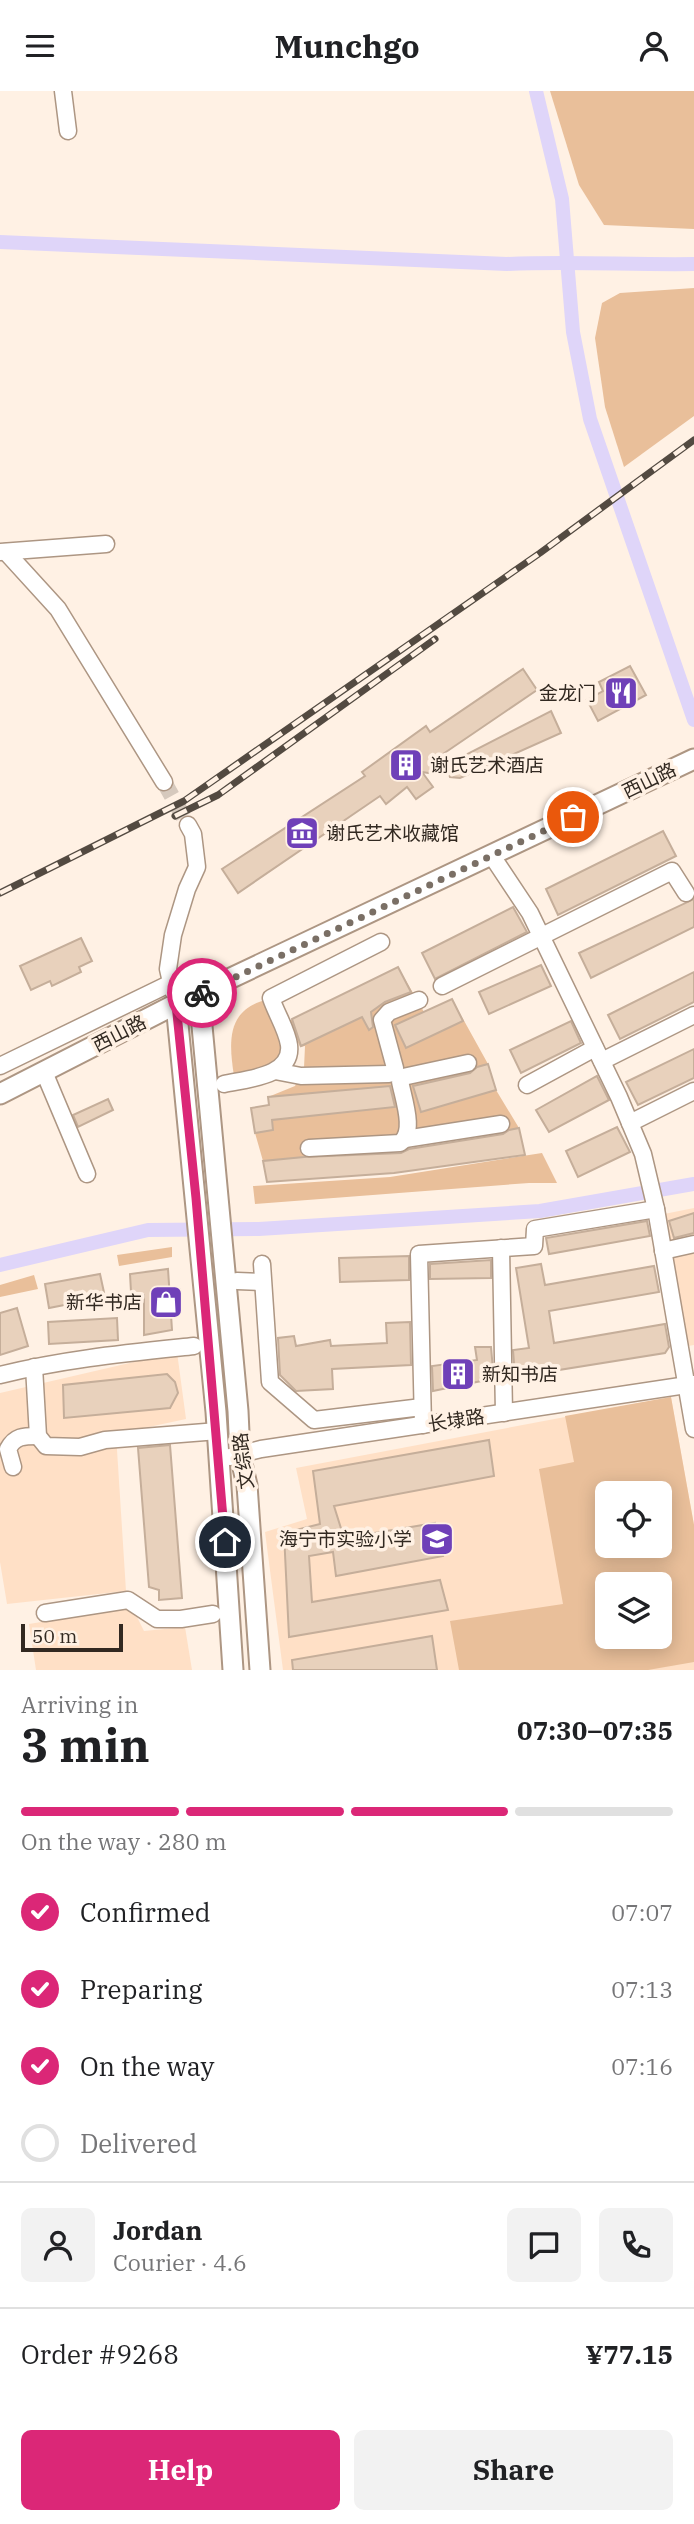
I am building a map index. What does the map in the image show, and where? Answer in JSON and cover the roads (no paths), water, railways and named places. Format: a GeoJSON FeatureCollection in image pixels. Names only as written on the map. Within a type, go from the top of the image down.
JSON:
{"type":"FeatureCollection","features":[{"type":"Feature","properties":{"kind":"main road","name":"西山路"},"geometry":{"type":"LineString","coordinates":[[0,1094],[176,1004],[687,762]]}},
{"type":"Feature","properties":{"kind":"main road","name":"文综路"},"geometry":{"type":"LineString","coordinates":[[199,994],[240,1455],[247,1485],[260,1670]]}},
{"type":"Feature","properties":{"kind":"main road"},"geometry":{"type":"LineString","coordinates":[[176,1004],[218,1431],[233,1670]]}},
{"type":"Feature","properties":{"kind":"street"},"geometry":{"type":"LineString","coordinates":[[63,91],[68,131]]}},
{"type":"Feature","properties":{"kind":"street"},"geometry":{"type":"LineString","coordinates":[[3,552],[106,544]]}},
{"type":"Feature","properties":{"kind":"street"},"geometry":{"type":"LineString","coordinates":[[3,552],[58,609],[164,782]]}},
{"type":"Feature","properties":{"kind":"street"},"geometry":{"type":"LineString","coordinates":[[176,1004],[167,969],[173,935],[187,889],[197,867],[193,834],[188,825]]}},
{"type":"Feature","properties":{"kind":"street"},"geometry":{"type":"LineString","coordinates":[[492,856],[530,913],[599,1055],[645,1163],[690,1384],[694,1429]]}},
{"type":"Feature","properties":{"kind":"street"},"geometry":{"type":"LineString","coordinates":[[442,986],[672,871],[686,893]]}},
{"type":"Feature","properties":{"kind":"street"},"geometry":{"type":"LineString","coordinates":[[224,1084],[275,1071],[283,1065],[288,1056],[289,1045],[271,998],[381,942]]}},
{"type":"Feature","properties":{"kind":"street"},"geometry":{"type":"LineString","coordinates":[[0,1066],[171,983]]}},
{"type":"Feature","properties":{"kind":"street"},"geometry":{"type":"LineString","coordinates":[[405,1139],[408,1131],[382,1020],[389,1012],[419,1000]]}},
{"type":"Feature","properties":{"kind":"street"},"geometry":{"type":"LineString","coordinates":[[527,1085],[694,1015]]}},
{"type":"Feature","properties":{"kind":"street"},"geometry":{"type":"LineString","coordinates":[[275,1071],[301,1076],[397,1075],[468,1063]]}},
{"type":"Feature","properties":{"kind":"street"},"geometry":{"type":"LineString","coordinates":[[44,1072],[87,1174]]}},
{"type":"Feature","properties":{"kind":"street"},"geometry":{"type":"LineString","coordinates":[[630,1123],[694,1091]]}},
{"type":"Feature","properties":{"kind":"street"},"geometry":{"type":"LineString","coordinates":[[309,1148],[400,1143],[405,1139],[501,1123]]}},
{"type":"Feature","properties":{"kind":"street"},"geometry":{"type":"LineString","coordinates":[[423,1425],[419,1254],[534,1247],[535,1229],[656,1209]]}},
{"type":"Feature","properties":{"kind":"street"},"geometry":{"type":"LineString","coordinates":[[663,1251],[694,1244]]}},
{"type":"Feature","properties":{"kind":"street"},"geometry":{"type":"LineString","coordinates":[[501,1248],[504,1413]]}},
{"type":"Feature","properties":{"kind":"street"},"geometry":{"type":"LineString","coordinates":[[262,1264],[270,1382],[314,1420],[422,1406]]}},
{"type":"Feature","properties":{"kind":"street"},"geometry":{"type":"LineString","coordinates":[[237,1281],[262,1282]]}},
{"type":"Feature","properties":{"kind":"street"},"geometry":{"type":"LineString","coordinates":[[0,1375],[96,1357],[194,1346]]}},
{"type":"Feature","properties":{"kind":"street"},"geometry":{"type":"LineString","coordinates":[[34,1367],[38,1436],[46,1446],[80,1447],[105,1440],[218,1431]]}},
{"type":"Feature","properties":{"kind":"street","name":"长埭路"},"geometry":{"type":"LineString","coordinates":[[220,1459],[261,1449],[690,1384]]}},
{"type":"Feature","properties":{"kind":"street"},"geometry":{"type":"LineString","coordinates":[[13,1467],[8,1449],[13,1440],[23,1436],[38,1436]]}},
{"type":"Feature","properties":{"kind":"street"},"geometry":{"type":"LineString","coordinates":[[45,1613],[128,1600],[157,1619],[181,1619],[213,1613]]}},
{"type":"Feature","properties":{"kind":"waterway"},"geometry":{"type":"LineString","coordinates":[[536,91],[562,199],[573,332],[590,419],[694,720]]}},
{"type":"Feature","properties":{"kind":"waterway"},"geometry":{"type":"LineString","coordinates":[[0,242],[507,264],[694,264]]}},
{"type":"Feature","properties":{"kind":"waterway"},"geometry":{"type":"LineString","coordinates":[[0,1265],[148,1230],[259,1229],[540,1211],[694,1184]]}},
{"type":"Feature","properties":{"kind":"tunnel"},"geometry":{"type":"LineString","coordinates":[[164,782],[188,825]]}},
{"type":"Feature","properties":{"kind":"railway"},"geometry":{"type":"LineString","coordinates":[[0,893],[184,801],[540,553],[694,440]]}},
{"type":"Feature","properties":{"kind":"railway"},"geometry":{"type":"LineString","coordinates":[[175,816],[218,795],[435,639]]}},
{"type":"Feature","properties":{"kind":"place","name":"金龙门"},"geometry":{"type":"Point","coordinates":[621,693]}},
{"type":"Feature","properties":{"kind":"place","name":"谢氏艺术酒店"},"geometry":{"type":"Point","coordinates":[406,765]}},
{"type":"Feature","properties":{"kind":"place","name":"谢氏艺术收藏馆"},"geometry":{"type":"Point","coordinates":[302,833]}},
{"type":"Feature","properties":{"kind":"place","name":"新华书店"},"geometry":{"type":"Point","coordinates":[166,1302]}},
{"type":"Feature","properties":{"kind":"place","name":"新知书店"},"geometry":{"type":"Point","coordinates":[458,1374]}},
{"type":"Feature","properties":{"kind":"place","name":"海宁市实验小学"},"geometry":{"type":"Point","coordinates":[437,1539]}}]}
